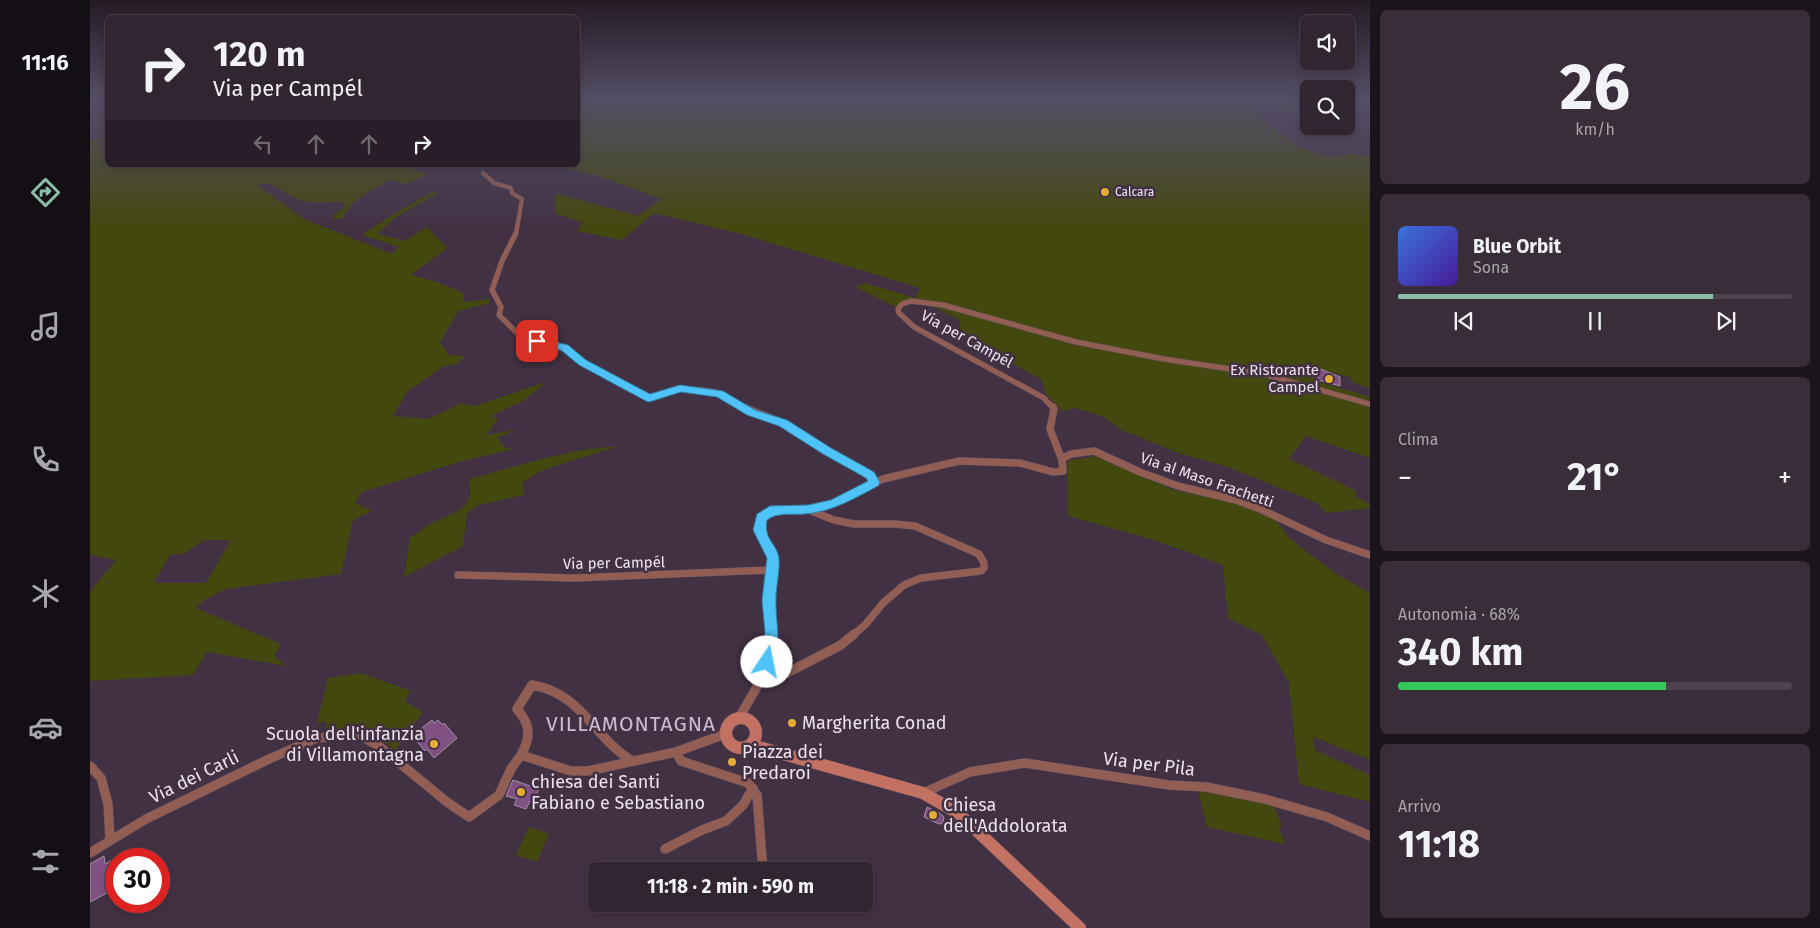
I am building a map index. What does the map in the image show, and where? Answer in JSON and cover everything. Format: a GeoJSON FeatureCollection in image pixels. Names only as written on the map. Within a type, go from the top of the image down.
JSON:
{"type":"FeatureCollection","features":[{"type":"Feature","properties":{"kind":"street"},"geometry":{"type":"LineString","coordinates":[[483,173],[494,183],[511,188],[512,193],[522,199],[516,234],[502,261],[492,290],[501,307],[499,315],[516,332],[537,341],[565,347],[583,363],[649,398],[680,388],[719,393],[751,412],[783,423],[827,451],[864,470],[874,482]]}},
{"type":"Feature","properties":{"kind":"street","name":"Via per Campél"},"geometry":{"type":"LineString","coordinates":[[1063,458],[1051,436],[1050,428],[1054,409],[1051,404],[1044,398],[914,327],[898,312],[900,306],[916,301],[943,305],[1076,342],[1164,359],[1263,374],[1370,404]]}},
{"type":"Feature","properties":{"kind":"street","name":"Via al Maso Frachetti"},"geometry":{"type":"LineString","coordinates":[[1063,458],[1071,454],[1094,451],[1140,472],[1178,486],[1236,500],[1260,509],[1326,540],[1370,555]]}},
{"type":"Feature","properties":{"kind":"street"},"geometry":{"type":"LineString","coordinates":[[739,718],[751,722],[756,733],[751,745],[746,748],[735,747],[730,744],[725,734],[727,726],[739,718],[763,674],[771,653],[772,632],[769,600],[773,558],[759,530],[761,517],[770,511],[808,510],[833,504],[874,482],[969,460],[1026,464],[1059,473],[1063,471],[1065,462],[1063,458]]}},
{"type":"Feature","properties":{"kind":"street"},"geometry":{"type":"LineString","coordinates":[[763,674],[781,676],[841,645],[865,625],[883,603],[904,584],[921,578],[980,572],[984,568],[979,554],[915,526],[904,524],[859,525],[838,522],[808,510]]}},
{"type":"Feature","properties":{"kind":"street","name":"Via per Campél"},"geometry":{"type":"LineString","coordinates":[[458,576],[511,579],[700,574],[771,570]]}},
{"type":"Feature","properties":{"kind":"street"},"geometry":{"type":"LineString","coordinates":[[632,761],[620,753],[573,702],[539,685],[532,685],[528,688],[517,709],[524,718],[530,734],[529,741],[521,755],[571,771],[602,769],[676,752],[725,734]]}},
{"type":"Feature","properties":{"kind":"street","name":"Via dei Carli"},"geometry":{"type":"LineString","coordinates":[[90,853],[110,839],[146,819],[268,759],[317,738],[358,734],[380,747],[447,802],[469,817],[499,795],[511,769],[521,755]]}},
{"type":"Feature","properties":{"kind":"street"},"geometry":{"type":"LineString","coordinates":[[751,745],[923,793],[958,813],[1080,928]]}},
{"type":"Feature","properties":{"kind":"street"},"geometry":{"type":"LineString","coordinates":[[676,752],[681,761],[748,782],[753,788],[757,796],[762,862]]}},
{"type":"Feature","properties":{"kind":"street","name":"Via per Pila"},"geometry":{"type":"LineString","coordinates":[[923,793],[970,772],[1026,764],[1169,785],[1206,787],[1265,799],[1328,816],[1370,836]]}},
{"type":"Feature","properties":{"kind":"street"},"geometry":{"type":"LineString","coordinates":[[90,766],[102,778],[108,804],[110,839]]}},
{"type":"Feature","properties":{"kind":"street"},"geometry":{"type":"LineString","coordinates":[[666,849],[702,830],[726,821],[743,804],[753,788]]}},
{"type":"Feature","properties":{"kind":"green space"},"geometry":{"type":"Polygon","coordinates":[[[90,141],[105,141],[105,167],[419,167],[412,169],[428,174],[406,184],[389,180],[356,201],[343,218],[333,219],[334,214],[344,208],[344,202],[300,200],[273,186],[262,183],[256,184],[304,219],[392,254],[399,247],[362,235],[434,191],[439,193],[396,217],[377,234],[405,241],[427,227],[447,248],[411,275],[434,281],[463,293],[464,302],[489,299],[490,303],[458,311],[440,343],[449,355],[465,356],[457,364],[444,366],[407,392],[393,416],[428,419],[461,403],[475,406],[546,382],[523,401],[491,416],[498,419],[486,435],[516,430],[497,438],[504,447],[513,449],[459,462],[362,492],[355,503],[372,511],[353,520],[341,574],[226,589],[203,601],[196,608],[281,644],[274,656],[286,666],[207,652],[193,675],[90,681],[90,592],[116,560],[90,555],[90,141]],[[204,540],[184,554],[171,554],[153,583],[206,583],[231,540],[204,540]]]}},
{"type":"Feature","properties":{"kind":"green space"},"geometry":{"type":"Polygon","coordinates":[[[580,141],[1292,141],[1304,149],[1330,157],[1352,153],[1370,157],[1370,389],[1351,381],[1350,377],[1316,368],[1316,381],[1370,397],[1370,458],[1306,436],[1289,459],[1355,490],[1356,497],[1370,504],[1370,508],[1326,513],[1317,503],[1228,467],[1181,454],[1122,430],[1102,416],[1075,408],[1062,411],[1046,394],[1041,379],[960,335],[960,320],[915,298],[920,288],[738,233],[654,213],[622,240],[577,231],[583,222],[556,214],[555,193],[638,216],[661,199],[598,176],[562,167],[580,167],[580,141]]]}},
{"type":"Feature","properties":{"kind":"green space"},"geometry":{"type":"Polygon","coordinates":[[[864,283],[913,297],[901,302],[896,307],[855,287],[864,283]]]}},
{"type":"Feature","properties":{"kind":"green space"},"geometry":{"type":"Polygon","coordinates":[[[619,446],[539,472],[522,483],[524,495],[478,505],[467,513],[463,546],[404,577],[410,538],[431,524],[462,508],[469,497],[469,479],[562,454],[619,446]]]}},
{"type":"Feature","properties":{"kind":"green space"},"geometry":{"type":"Polygon","coordinates":[[[1097,456],[1174,490],[1233,502],[1275,519],[1289,538],[1335,573],[1370,593],[1370,760],[1313,737],[1315,750],[1370,775],[1370,802],[1299,784],[1289,683],[1262,635],[1228,618],[1223,565],[1154,540],[1068,516],[1067,461],[1097,456]]]}},
{"type":"Feature","properties":{"kind":"green space"},"geometry":{"type":"Polygon","coordinates":[[[361,673],[411,691],[404,701],[423,712],[395,750],[362,731],[325,732],[327,722],[317,723],[328,678],[361,673]]]}},
{"type":"Feature","properties":{"kind":"green space"},"geometry":{"type":"Polygon","coordinates":[[[1198,790],[1273,805],[1281,824],[1280,830],[1285,844],[1207,827],[1198,790]]]}},
{"type":"Feature","properties":{"kind":"green space"},"geometry":{"type":"Polygon","coordinates":[[[529,827],[549,834],[537,862],[516,855],[529,827]]]}},
{"type":"Feature","properties":{"kind":"building","name":"Ex Ristorante Campel"},"geometry":{"type":"Polygon","coordinates":[[[1318,368],[1340,377],[1340,386],[1318,380],[1318,368]]]}},
{"type":"Feature","properties":{"kind":"building","name":"Scuola dell'infanzia di Villamontagna"},"geometry":{"type":"Polygon","coordinates":[[[432,720],[434,723],[438,720],[443,725],[444,723],[457,738],[434,758],[412,736],[432,720]]]}},
{"type":"Feature","properties":{"kind":"building","name":"chiesa dei Santi Fabiano e Sebastiano"},"geometry":{"type":"Polygon","coordinates":[[[513,780],[539,789],[533,802],[530,801],[526,809],[514,805],[517,799],[506,796],[513,780]]]}},
{"type":"Feature","properties":{"kind":"building","name":"Chiesa dell'Addolorata"},"geometry":{"type":"Polygon","coordinates":[[[927,807],[944,817],[943,823],[939,824],[924,817],[927,807]]]}},
{"type":"Feature","properties":{"kind":"building"},"geometry":{"type":"Polygon","coordinates":[[[104,856],[105,894],[90,902],[90,864],[104,856]]]}},
{"type":"Feature","properties":{"kind":"place","name":"Calcara"},"geometry":{"type":"Point","coordinates":[1105,192]}},
{"type":"Feature","properties":{"kind":"place","name":"Ex Ristorante Campel"},"geometry":{"type":"Point","coordinates":[1329,379]}},
{"type":"Feature","properties":{"kind":"place","name":"Margherita Conad"},"geometry":{"type":"Point","coordinates":[792,723]}},
{"type":"Feature","properties":{"kind":"place","name":"Scuola dell'infanzia di Villamontagna"},"geometry":{"type":"Point","coordinates":[434,744]}},
{"type":"Feature","properties":{"kind":"place","name":"Piazza dei Predaroi"},"geometry":{"type":"Point","coordinates":[732,762]}},
{"type":"Feature","properties":{"kind":"place","name":"chiesa dei Santi Fabiano e Sebastiano"},"geometry":{"type":"Point","coordinates":[521,792]}},
{"type":"Feature","properties":{"kind":"place","name":"Chiesa dell'Addolorata"},"geometry":{"type":"Point","coordinates":[933,815]}},
{"type":"Feature","properties":{"kind":"district","name":"VILLAMONTAGNA"},"geometry":{"type":"Point","coordinates":[631,724]}},
{"type":"Feature","properties":{"kind":"route"},"geometry":{"type":"LineString","coordinates":[[537,341],[565,347],[583,363],[649,398],[680,388],[719,393],[751,412],[783,423],[870,475],[874,482],[833,504],[808,510],[786,509],[770,511],[761,517],[758,524],[759,530],[773,558],[769,600],[772,632],[771,653],[767,662]]}}]}
